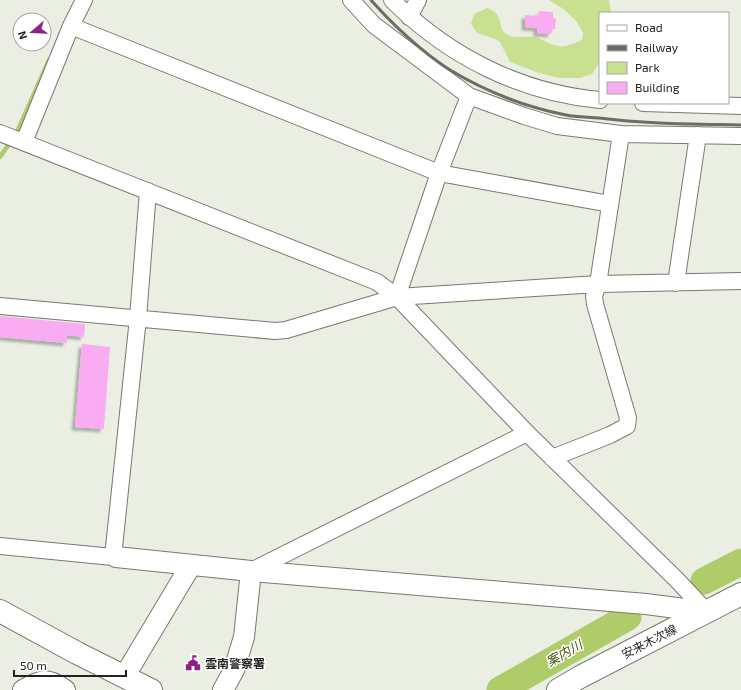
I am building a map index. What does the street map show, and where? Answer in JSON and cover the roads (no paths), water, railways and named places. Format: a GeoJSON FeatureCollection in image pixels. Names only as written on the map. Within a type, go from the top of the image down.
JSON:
{"type":"FeatureCollection","features":[{"type":"Feature","properties":{"kind":"main road","name":"安来木次線"},"geometry":{"type":"LineString","coordinates":[[558,690],[580,677],[741,594]]}},
{"type":"Feature","properties":{"kind":"main road"},"geometry":{"type":"LineString","coordinates":[[0,611],[77,653],[122,683]]}},
{"type":"Feature","properties":{"kind":"main road"},"geometry":{"type":"LineString","coordinates":[[0,626],[122,683],[151,690]]}},
{"type":"Feature","properties":{"kind":"street"},"geometry":{"type":"LineString","coordinates":[[24,142],[71,26],[84,0]]}},
{"type":"Feature","properties":{"kind":"street"},"geometry":{"type":"LineString","coordinates":[[351,0],[374,25],[469,96],[524,116],[557,126],[621,134],[741,136]]}},
{"type":"Feature","properties":{"kind":"street"},"geometry":{"type":"LineString","coordinates":[[392,0],[409,17],[445,44],[487,69],[532,86],[563,94],[599,100]]}},
{"type":"Feature","properties":{"kind":"street"},"geometry":{"type":"LineString","coordinates":[[409,17],[418,0]]}},
{"type":"Feature","properties":{"kind":"street"},"geometry":{"type":"LineString","coordinates":[[71,26],[439,173],[610,204]]}},
{"type":"Feature","properties":{"kind":"street"},"geometry":{"type":"LineString","coordinates":[[397,297],[439,173],[469,96]]}},
{"type":"Feature","properties":{"kind":"street"},"geometry":{"type":"LineString","coordinates":[[676,104],[741,106]]}},
{"type":"Feature","properties":{"kind":"street"},"geometry":{"type":"LineString","coordinates":[[0,133],[377,282],[397,297],[527,434],[708,612]]}},
{"type":"Feature","properties":{"kind":"street"},"geometry":{"type":"LineString","coordinates":[[552,458],[610,435],[627,426],[628,422],[594,296],[598,284],[621,134]]}},
{"type":"Feature","properties":{"kind":"street"},"geometry":{"type":"LineString","coordinates":[[676,283],[698,135]]}},
{"type":"Feature","properties":{"kind":"street"},"geometry":{"type":"LineString","coordinates":[[114,557],[138,318],[148,191]]}},
{"type":"Feature","properties":{"kind":"street"},"geometry":{"type":"LineString","coordinates":[[0,306],[276,331],[286,330],[397,297],[598,284],[741,281]]}},
{"type":"Feature","properties":{"kind":"street"},"geometry":{"type":"LineString","coordinates":[[251,571],[527,434]]}},
{"type":"Feature","properties":{"kind":"street"},"geometry":{"type":"LineString","coordinates":[[0,546],[251,571],[638,603],[708,612]]}},
{"type":"Feature","properties":{"kind":"street"},"geometry":{"type":"LineString","coordinates":[[122,683],[191,565]]}},
{"type":"Feature","properties":{"kind":"street"},"geometry":{"type":"LineString","coordinates":[[223,690],[234,670],[244,637],[251,571]]}},
{"type":"Feature","properties":{"kind":"street"},"geometry":{"type":"LineString","coordinates":[[23,690],[44,680],[58,685],[65,690]]}},
{"type":"Feature","properties":{"kind":"waterway"},"geometry":{"type":"LineString","coordinates":[[17,132],[49,60]]}},
{"type":"Feature","properties":{"kind":"waterway"},"geometry":{"type":"LineString","coordinates":[[0,157],[9,144]]}},
{"type":"Feature","properties":{"kind":"waterway","name":"案内川"},"geometry":{"type":"LineString","coordinates":[[704,581],[741,562]]}},
{"type":"Feature","properties":{"kind":"waterway","name":"案内川"},"geometry":{"type":"LineString","coordinates":[[500,690],[628,617]]}},
{"type":"Feature","properties":{"kind":"railway"},"geometry":{"type":"LineString","coordinates":[[371,0],[408,38],[450,70],[477,85],[521,103],[551,112],[574,116],[652,123],[741,125]]}},
{"type":"Feature","properties":{"kind":"place","name":"雲南警察署"},"geometry":{"type":"Point","coordinates":[193,663]}}]}
